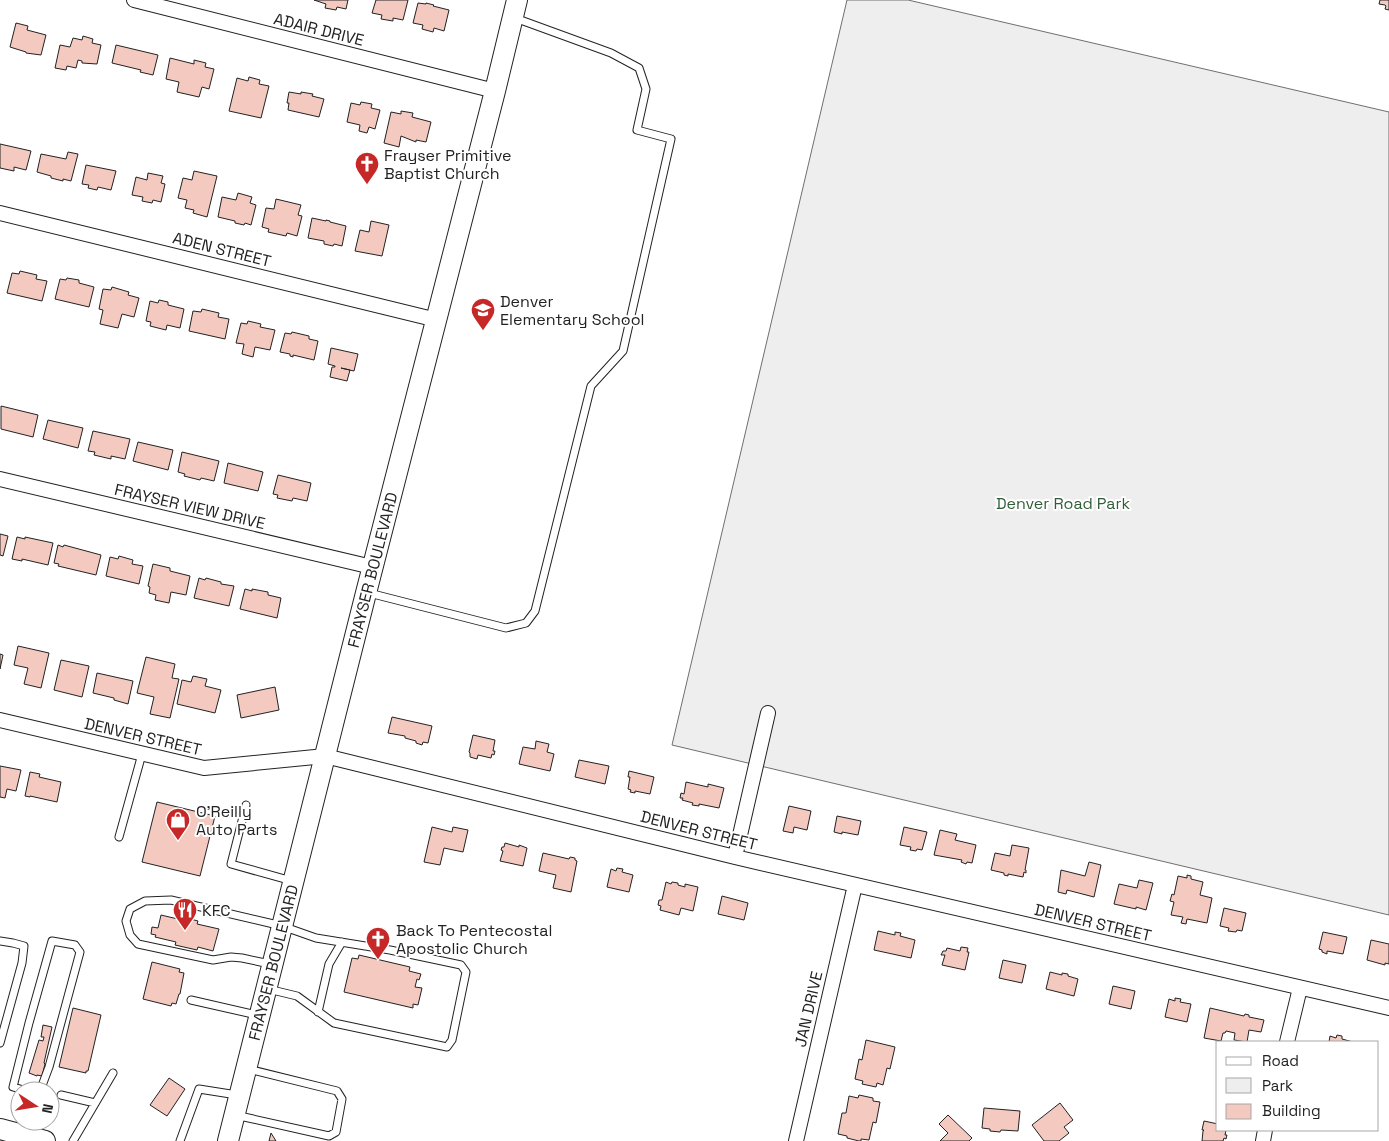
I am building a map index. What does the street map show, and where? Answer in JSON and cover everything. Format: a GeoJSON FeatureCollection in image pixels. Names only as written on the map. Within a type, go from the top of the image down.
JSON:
{"type":"FeatureCollection","features":[{"type":"Feature","properties":{"kind":"main road","name":"FRAYSER BOULEVARD"},"geometry":{"type":"LineString","coordinates":[[228,1141],[515,8]]}},
{"type":"Feature","properties":{"kind":"main road"},"geometry":{"type":"LineString","coordinates":[[0,1129],[36,1133]]}},
{"type":"Feature","properties":{"kind":"street","name":"ADAIR DRIVE"},"geometry":{"type":"LineString","coordinates":[[134,0],[495,91]]}},
{"type":"Feature","properties":{"kind":"street","name":"ADEN STREET"},"geometry":{"type":"LineString","coordinates":[[0,213],[436,320]]}},
{"type":"Feature","properties":{"kind":"street","name":"FRAYSER VIEW DRIVE"},"geometry":{"type":"LineString","coordinates":[[0,479],[372,567]]}},
{"type":"Feature","properties":{"kind":"street"},"geometry":{"type":"LineString","coordinates":[[735,857],[768,713]]}},
{"type":"Feature","properties":{"kind":"street","name":"DENVER STREET"},"geometry":{"type":"LineString","coordinates":[[0,720],[204,768],[324,756],[735,857],[1389,1008]]}},
{"type":"Feature","properties":{"kind":"street","name":"JAN DRIVE"},"geometry":{"type":"LineString","coordinates":[[796,1141],[855,885]]}},
{"type":"Feature","properties":{"kind":"street"},"geometry":{"type":"LineString","coordinates":[[1287,1041],[1300,988]]}},
{"type":"Feature","properties":{"kind":"lane"},"geometry":{"type":"LineString","coordinates":[[366,593],[506,628],[526,624],[535,611],[591,386],[623,351],[671,140],[637,130],[646,89],[639,68],[515,8]]}},
{"type":"Feature","properties":{"kind":"lane"},"geometry":{"type":"LineString","coordinates":[[119,837],[142,754]]}},
{"type":"Feature","properties":{"kind":"lane"},"geometry":{"type":"LineString","coordinates":[[246,805],[231,864],[294,881]]}},
{"type":"Feature","properties":{"kind":"lane"},"geometry":{"type":"LineString","coordinates":[[266,989],[297,996],[334,1023],[447,1047],[452,1040],[466,972],[461,965],[390,950],[316,938],[282,926],[171,900],[145,901],[130,909],[126,921],[130,935],[138,944],[213,960],[231,957],[272,965]]}},
{"type":"Feature","properties":{"kind":"lane"},"geometry":{"type":"LineString","coordinates":[[0,941],[24,946],[22,963],[0,1043]]}},
{"type":"Feature","properties":{"kind":"lane"},"geometry":{"type":"LineString","coordinates":[[15,1081],[52,941],[75,945],[80,952],[54,1050],[43,1081]]}},
{"type":"Feature","properties":{"kind":"lane"},"geometry":{"type":"LineString","coordinates":[[318,1012],[329,964],[342,942]]}},
{"type":"Feature","properties":{"kind":"lane"},"geometry":{"type":"LineString","coordinates":[[191,1000],[260,1016]]}},
{"type":"Feature","properties":{"kind":"lane"},"geometry":{"type":"LineString","coordinates":[[235,1115],[329,1136],[336,1132],[342,1098],[337,1092],[247,1068]]}},
{"type":"Feature","properties":{"kind":"lane"},"geometry":{"type":"LineString","coordinates":[[74,1141],[113,1073]]}},
{"type":"Feature","properties":{"kind":"lane"},"geometry":{"type":"LineString","coordinates":[[180,1141],[199,1088],[240,1096]]}},
{"type":"Feature","properties":{"kind":"lane"},"geometry":{"type":"LineString","coordinates":[[61,1094],[95,1103]]}},
{"type":"Feature","properties":{"kind":"green space","name":"Denver Road Park"},"geometry":{"type":"Polygon","coordinates":[[[847,0],[908,0],[1389,112],[1389,915],[672,745],[847,0]]]}},
{"type":"Feature","properties":{"kind":"building"},"geometry":{"type":"Polygon","coordinates":[[[314,0],[348,0],[346,9],[337,7],[336,10],[325,8],[326,4],[314,0]]]}},
{"type":"Feature","properties":{"kind":"building"},"geometry":{"type":"Polygon","coordinates":[[[376,0],[408,0],[403,20],[393,18],[393,21],[381,19],[382,15],[372,13],[376,0]]]}},
{"type":"Feature","properties":{"kind":"building"},"geometry":{"type":"Polygon","coordinates":[[[1380,0],[1389,0],[1389,10],[1385,9],[1385,5],[1379,4],[1380,0]]]}},
{"type":"Feature","properties":{"kind":"building"},"geometry":{"type":"Polygon","coordinates":[[[418,3],[426,3],[449,10],[444,31],[434,28],[433,32],[422,29],[423,25],[413,23],[418,3]]]}},
{"type":"Feature","properties":{"kind":"building"},"geometry":{"type":"Polygon","coordinates":[[[16,23],[28,26],[27,30],[46,35],[41,55],[26,53],[10,47],[16,23]]]}},
{"type":"Feature","properties":{"kind":"building"},"geometry":{"type":"Polygon","coordinates":[[[83,36],[93,39],[92,43],[101,45],[97,64],[82,63],[82,61],[78,60],[76,68],[67,66],[66,70],[55,68],[60,45],[70,47],[73,38],[82,40],[83,36]]]}},
{"type":"Feature","properties":{"kind":"building"},"geometry":{"type":"Polygon","coordinates":[[[116,45],[158,55],[153,75],[112,63],[116,45]]]}},
{"type":"Feature","properties":{"kind":"building"},"geometry":{"type":"Polygon","coordinates":[[[170,58],[194,64],[194,60],[206,63],[205,67],[214,69],[209,89],[202,87],[199,97],[177,92],[179,82],[166,79],[170,58]]]}},
{"type":"Feature","properties":{"kind":"building"},"geometry":{"type":"Polygon","coordinates":[[[249,77],[260,80],[259,84],[269,86],[261,118],[229,111],[237,78],[248,81],[249,77]]]}},
{"type":"Feature","properties":{"kind":"building"},"geometry":{"type":"Polygon","coordinates":[[[289,92],[313,94],[312,96],[324,99],[319,117],[288,110],[289,92]]]}},
{"type":"Feature","properties":{"kind":"building"},"geometry":{"type":"Polygon","coordinates":[[[361,102],[372,104],[371,108],[380,110],[375,129],[369,127],[367,133],[359,131],[360,125],[347,122],[351,103],[360,105],[361,102]]]}},
{"type":"Feature","properties":{"kind":"building"},"geometry":{"type":"Polygon","coordinates":[[[401,111],[413,113],[412,117],[431,122],[426,142],[416,140],[416,142],[401,136],[399,147],[384,143],[391,112],[401,114],[401,111]]]}},
{"type":"Feature","properties":{"kind":"building"},"geometry":{"type":"Polygon","coordinates":[[[0,144],[31,151],[26,170],[14,167],[14,171],[0,168],[0,144]]]}},
{"type":"Feature","properties":{"kind":"building"},"geometry":{"type":"Polygon","coordinates":[[[68,152],[78,154],[71,181],[51,178],[51,176],[37,172],[41,154],[66,159],[68,152]]]}},
{"type":"Feature","properties":{"kind":"building"},"geometry":{"type":"Polygon","coordinates":[[[86,165],[116,171],[111,190],[98,187],[97,190],[88,188],[89,185],[82,184],[86,165]]]}},
{"type":"Feature","properties":{"kind":"building"},"geometry":{"type":"Polygon","coordinates":[[[194,171],[217,176],[207,217],[193,213],[194,210],[185,208],[187,200],[178,198],[183,178],[192,180],[194,171]]]}},
{"type":"Feature","properties":{"kind":"building"},"geometry":{"type":"Polygon","coordinates":[[[148,173],[163,176],[161,183],[165,184],[161,202],[153,200],[152,203],[142,201],[143,197],[132,195],[136,177],[147,180],[148,173]]]}},
{"type":"Feature","properties":{"kind":"building"},"geometry":{"type":"Polygon","coordinates":[[[238,193],[252,197],[250,203],[256,205],[251,225],[235,223],[235,221],[218,217],[222,197],[236,200],[238,193]]]}},
{"type":"Feature","properties":{"kind":"building"},"geometry":{"type":"Polygon","coordinates":[[[276,199],[301,205],[298,215],[302,216],[297,236],[287,233],[286,236],[268,232],[269,229],[262,227],[266,208],[274,209],[276,199]]]}},
{"type":"Feature","properties":{"kind":"building"},"geometry":{"type":"Polygon","coordinates":[[[312,218],[346,226],[342,246],[324,244],[324,241],[308,238],[312,218]]]}},
{"type":"Feature","properties":{"kind":"building"},"geometry":{"type":"Polygon","coordinates":[[[371,221],[389,225],[382,256],[355,251],[360,230],[369,232],[371,221]]]}},
{"type":"Feature","properties":{"kind":"building"},"geometry":{"type":"Polygon","coordinates":[[[20,271],[37,275],[36,279],[47,281],[42,301],[7,293],[12,273],[19,274],[20,271]]]}},
{"type":"Feature","properties":{"kind":"building"},"geometry":{"type":"Polygon","coordinates":[[[67,278],[79,280],[79,283],[94,287],[89,307],[55,299],[60,279],[66,280],[67,278]]]}},
{"type":"Feature","properties":{"kind":"building"},"geometry":{"type":"Polygon","coordinates":[[[112,287],[129,292],[128,295],[139,298],[134,317],[122,314],[118,328],[100,324],[103,310],[99,309],[103,289],[111,290],[112,287]]]}},
{"type":"Feature","properties":{"kind":"building"},"geometry":{"type":"Polygon","coordinates":[[[159,300],[168,302],[168,305],[184,309],[180,328],[167,325],[166,330],[150,326],[151,322],[146,321],[150,301],[158,303],[159,300]]]}},
{"type":"Feature","properties":{"kind":"building"},"geometry":{"type":"Polygon","coordinates":[[[202,309],[219,313],[218,317],[229,319],[225,339],[189,331],[193,311],[201,312],[202,309]]]}},
{"type":"Feature","properties":{"kind":"building"},"geometry":{"type":"Polygon","coordinates":[[[248,321],[261,324],[260,327],[275,330],[270,350],[255,347],[253,357],[242,354],[244,344],[236,343],[241,323],[247,324],[248,321]]]}},
{"type":"Feature","properties":{"kind":"building"},"geometry":{"type":"Polygon","coordinates":[[[292,332],[309,336],[309,339],[318,341],[314,360],[293,355],[293,357],[290,354],[280,352],[285,333],[291,334],[292,332]]]}},
{"type":"Feature","properties":{"kind":"building"},"geometry":{"type":"Polygon","coordinates":[[[331,348],[358,354],[354,371],[350,370],[347,381],[330,377],[332,367],[335,367],[328,364],[331,348]]]}},
{"type":"Feature","properties":{"kind":"building"},"geometry":{"type":"Polygon","coordinates":[[[1,406],[38,415],[33,437],[1,429],[1,406]]]}},
{"type":"Feature","properties":{"kind":"building"},"geometry":{"type":"Polygon","coordinates":[[[48,420],[83,428],[78,448],[43,439],[48,420]]]}},
{"type":"Feature","properties":{"kind":"building"},"geometry":{"type":"Polygon","coordinates":[[[93,431],[130,439],[125,459],[111,456],[111,459],[94,455],[95,452],[88,451],[93,431]]]}},
{"type":"Feature","properties":{"kind":"building"},"geometry":{"type":"Polygon","coordinates":[[[138,442],[173,450],[168,470],[133,461],[138,442]]]}},
{"type":"Feature","properties":{"kind":"building"},"geometry":{"type":"Polygon","coordinates":[[[182,452],[219,461],[214,481],[184,476],[185,474],[178,472],[182,452]]]}},
{"type":"Feature","properties":{"kind":"building"},"geometry":{"type":"Polygon","coordinates":[[[228,463],[263,472],[258,491],[224,483],[228,463]]]}},
{"type":"Feature","properties":{"kind":"building"},"geometry":{"type":"Polygon","coordinates":[[[278,475],[311,483],[307,501],[293,498],[292,501],[277,498],[278,495],[273,494],[278,475]]]}},
{"type":"Feature","properties":{"kind":"building"},"geometry":{"type":"Polygon","coordinates":[[[0,534],[8,536],[3,556],[0,555],[0,534]]]}},
{"type":"Feature","properties":{"kind":"building"},"geometry":{"type":"Polygon","coordinates":[[[17,537],[53,543],[48,565],[22,559],[22,561],[12,559],[17,537]]]}},
{"type":"Feature","properties":{"kind":"building"},"geometry":{"type":"Polygon","coordinates":[[[58,545],[101,555],[96,575],[58,566],[59,564],[54,563],[58,545]]]}},
{"type":"Feature","properties":{"kind":"building"},"geometry":{"type":"Polygon","coordinates":[[[119,556],[133,560],[132,564],[143,566],[139,584],[106,576],[110,557],[118,559],[119,556]]]}},
{"type":"Feature","properties":{"kind":"building"},"geometry":{"type":"Polygon","coordinates":[[[153,564],[190,576],[186,595],[171,592],[169,603],[155,600],[156,595],[149,593],[150,587],[148,586],[153,564]]]}},
{"type":"Feature","properties":{"kind":"building"},"geometry":{"type":"Polygon","coordinates":[[[199,578],[205,580],[206,578],[221,582],[221,584],[234,586],[229,606],[194,598],[199,578]]]}},
{"type":"Feature","properties":{"kind":"building"},"geometry":{"type":"Polygon","coordinates":[[[245,589],[268,592],[268,595],[281,598],[277,618],[240,609],[245,589]]]}},
{"type":"Feature","properties":{"kind":"building"},"geometry":{"type":"Polygon","coordinates":[[[18,646],[49,653],[41,688],[24,684],[28,668],[14,665],[18,646]]]}},
{"type":"Feature","properties":{"kind":"building"},"geometry":{"type":"Polygon","coordinates":[[[0,654],[3,655],[0,669],[0,654]]]}},
{"type":"Feature","properties":{"kind":"building"},"geometry":{"type":"Polygon","coordinates":[[[146,657],[175,664],[172,678],[179,679],[170,718],[150,714],[154,697],[137,693],[146,657]]]}},
{"type":"Feature","properties":{"kind":"building"},"geometry":{"type":"Polygon","coordinates":[[[61,660],[89,666],[82,697],[54,690],[61,660]]]}},
{"type":"Feature","properties":{"kind":"building"},"geometry":{"type":"Polygon","coordinates":[[[97,673],[133,681],[128,704],[114,700],[114,698],[93,693],[97,673]]]}},
{"type":"Feature","properties":{"kind":"building"},"geometry":{"type":"Polygon","coordinates":[[[193,676],[207,679],[205,686],[221,690],[215,713],[177,704],[182,680],[191,682],[193,676]]]}},
{"type":"Feature","properties":{"kind":"building"},"geometry":{"type":"Polygon","coordinates":[[[275,687],[279,710],[241,718],[237,695],[275,687]]]}},
{"type":"Feature","properties":{"kind":"building"},"geometry":{"type":"Polygon","coordinates":[[[392,717],[432,726],[428,743],[423,742],[422,745],[405,738],[405,736],[388,733],[392,717]]]}},
{"type":"Feature","properties":{"kind":"building"},"geometry":{"type":"Polygon","coordinates":[[[473,735],[495,740],[493,751],[495,751],[491,758],[478,755],[477,759],[470,757],[469,752],[473,735]]]}},
{"type":"Feature","properties":{"kind":"building"},"geometry":{"type":"Polygon","coordinates":[[[536,741],[549,744],[547,752],[554,754],[550,771],[519,764],[523,747],[535,749],[536,741]]]}},
{"type":"Feature","properties":{"kind":"building"},"geometry":{"type":"Polygon","coordinates":[[[579,760],[609,766],[605,784],[575,777],[579,760]]]}},
{"type":"Feature","properties":{"kind":"building"},"geometry":{"type":"Polygon","coordinates":[[[0,766],[21,770],[16,791],[7,789],[5,798],[0,797],[0,766]]]}},
{"type":"Feature","properties":{"kind":"building"},"geometry":{"type":"Polygon","coordinates":[[[629,771],[654,777],[650,794],[630,792],[631,790],[628,789],[629,771]]]}},
{"type":"Feature","properties":{"kind":"building"},"geometry":{"type":"Polygon","coordinates":[[[30,772],[40,774],[39,777],[61,782],[57,802],[25,796],[30,772]]]}},
{"type":"Feature","properties":{"kind":"building"},"geometry":{"type":"Polygon","coordinates":[[[686,782],[708,787],[708,784],[724,788],[719,808],[699,804],[699,806],[692,805],[693,803],[682,800],[683,798],[680,798],[681,793],[684,794],[686,782]]]}},
{"type":"Feature","properties":{"kind":"building","name":"O'Reilly Auto Parts"},"geometry":{"type":"Polygon","coordinates":[[[157,802],[215,816],[200,876],[142,862],[157,802]]]}},
{"type":"Feature","properties":{"kind":"building"},"geometry":{"type":"Polygon","coordinates":[[[789,806],[811,811],[807,830],[794,827],[793,833],[783,831],[789,806]]]}},
{"type":"Feature","properties":{"kind":"building"},"geometry":{"type":"Polygon","coordinates":[[[837,816],[861,821],[858,835],[834,832],[837,816]]]}},
{"type":"Feature","properties":{"kind":"building"},"geometry":{"type":"Polygon","coordinates":[[[432,827],[452,832],[453,827],[468,830],[463,852],[444,848],[440,865],[424,862],[432,827]]]}},
{"type":"Feature","properties":{"kind":"building"},"geometry":{"type":"Polygon","coordinates":[[[904,827],[927,832],[922,850],[910,850],[911,847],[900,845],[904,827]]]}},
{"type":"Feature","properties":{"kind":"building"},"geometry":{"type":"Polygon","coordinates":[[[940,830],[957,834],[955,840],[976,845],[972,863],[967,862],[966,864],[961,862],[962,860],[934,855],[940,830]]]}},
{"type":"Feature","properties":{"kind":"building"},"geometry":{"type":"Polygon","coordinates":[[[505,843],[527,848],[523,866],[500,861],[503,851],[501,850],[505,843]]]}},
{"type":"Feature","properties":{"kind":"building"},"geometry":{"type":"Polygon","coordinates":[[[1012,845],[1029,848],[1026,873],[1024,872],[1023,877],[1008,874],[1008,876],[991,870],[995,853],[1010,856],[1012,845]]]}},
{"type":"Feature","properties":{"kind":"building"},"geometry":{"type":"Polygon","coordinates":[[[543,853],[569,859],[570,857],[575,858],[577,861],[571,892],[553,888],[556,875],[539,871],[543,853]]]}},
{"type":"Feature","properties":{"kind":"building"},"geometry":{"type":"Polygon","coordinates":[[[1089,862],[1101,865],[1094,897],[1067,890],[1066,894],[1058,892],[1061,870],[1085,876],[1089,862]]]}},
{"type":"Feature","properties":{"kind":"building"},"geometry":{"type":"Polygon","coordinates":[[[617,868],[623,869],[622,872],[633,875],[629,892],[607,887],[611,869],[616,871],[617,868]]]}},
{"type":"Feature","properties":{"kind":"building"},"geometry":{"type":"Polygon","coordinates":[[[1187,875],[1191,876],[1191,879],[1203,882],[1200,895],[1212,898],[1207,923],[1187,919],[1186,924],[1181,923],[1183,917],[1171,915],[1174,902],[1170,901],[1172,894],[1174,895],[1178,876],[1187,878],[1187,875]]]}},
{"type":"Feature","properties":{"kind":"building"},"geometry":{"type":"Polygon","coordinates":[[[1139,880],[1153,883],[1146,910],[1114,904],[1119,884],[1137,888],[1139,880]]]}},
{"type":"Feature","properties":{"kind":"building"},"geometry":{"type":"Polygon","coordinates":[[[666,882],[671,884],[672,882],[678,883],[678,885],[685,887],[685,884],[698,887],[693,911],[681,908],[679,915],[660,910],[659,900],[662,900],[666,882]]]}},
{"type":"Feature","properties":{"kind":"building"},"geometry":{"type":"Polygon","coordinates":[[[722,896],[748,903],[744,920],[718,914],[722,896]]]}},
{"type":"Feature","properties":{"kind":"building"},"geometry":{"type":"Polygon","coordinates":[[[1224,908],[1246,913],[1242,931],[1228,931],[1229,928],[1220,926],[1224,908]]]}},
{"type":"Feature","properties":{"kind":"building","name":"KFC"},"geometry":{"type":"Polygon","coordinates":[[[161,915],[182,920],[183,917],[198,921],[197,924],[219,929],[213,951],[198,947],[197,950],[175,945],[176,942],[155,937],[156,935],[151,934],[152,927],[158,928],[161,915]]]}},
{"type":"Feature","properties":{"kind":"building"},"geometry":{"type":"Polygon","coordinates":[[[878,931],[895,935],[895,932],[901,933],[900,936],[915,940],[911,958],[874,950],[878,931]]]}},
{"type":"Feature","properties":{"kind":"building"},"geometry":{"type":"Polygon","coordinates":[[[1323,932],[1347,937],[1343,954],[1327,951],[1327,954],[1319,949],[1323,932]]]}},
{"type":"Feature","properties":{"kind":"building"},"geometry":{"type":"Polygon","coordinates":[[[1371,940],[1389,944],[1389,964],[1385,963],[1385,965],[1367,960],[1371,940]]]}},
{"type":"Feature","properties":{"kind":"building"},"geometry":{"type":"Polygon","coordinates":[[[961,947],[968,948],[967,952],[969,952],[965,970],[942,965],[945,955],[941,955],[943,951],[946,951],[947,948],[960,951],[961,947]]]}},
{"type":"Feature","properties":{"kind":"building"},"geometry":{"type":"Polygon","coordinates":[[[359,955],[410,967],[409,971],[421,974],[419,980],[417,979],[415,987],[422,988],[418,1005],[413,1004],[413,1008],[344,992],[352,958],[358,959],[359,955]]]}},
{"type":"Feature","properties":{"kind":"building"},"geometry":{"type":"Polygon","coordinates":[[[1003,960],[1026,965],[1022,983],[999,978],[1003,960]]]}},
{"type":"Feature","properties":{"kind":"building"},"geometry":{"type":"Polygon","coordinates":[[[152,962],[180,969],[179,972],[184,973],[176,1004],[172,1003],[171,1006],[143,999],[152,962]]]}},
{"type":"Feature","properties":{"kind":"building"},"geometry":{"type":"Polygon","coordinates":[[[1050,972],[1062,975],[1062,973],[1068,974],[1068,976],[1078,979],[1074,996],[1046,989],[1050,972]]]}},
{"type":"Feature","properties":{"kind":"building"},"geometry":{"type":"Polygon","coordinates":[[[1113,986],[1135,991],[1131,1009],[1109,1004],[1113,986]]]}},
{"type":"Feature","properties":{"kind":"building"},"geometry":{"type":"Polygon","coordinates":[[[1175,998],[1181,999],[1180,1002],[1191,1004],[1187,1022],[1165,1017],[1169,999],[1175,1001],[1175,998]]]}},
{"type":"Feature","properties":{"kind":"building"},"geometry":{"type":"Polygon","coordinates":[[[73,1008],[101,1015],[86,1073],[59,1067],[73,1008]]]}},
{"type":"Feature","properties":{"kind":"building"},"geometry":{"type":"Polygon","coordinates":[[[1210,1008],[1244,1016],[1245,1014],[1249,1015],[1249,1017],[1264,1020],[1261,1032],[1249,1030],[1247,1041],[1234,1040],[1235,1033],[1226,1031],[1223,1033],[1221,1041],[1204,1038],[1210,1008]]]}},
{"type":"Feature","properties":{"kind":"building"},"geometry":{"type":"Polygon","coordinates":[[[43,1025],[52,1027],[42,1076],[37,1076],[29,1073],[39,1040],[43,1041],[44,1037],[41,1037],[43,1025]]]}},
{"type":"Feature","properties":{"kind":"building"},"geometry":{"type":"Polygon","coordinates":[[[1337,1035],[1342,1036],[1342,1039],[1349,1041],[1329,1041],[1330,1036],[1336,1038],[1337,1035]]]}},
{"type":"Feature","properties":{"kind":"building"},"geometry":{"type":"Polygon","coordinates":[[[866,1040],[895,1047],[890,1069],[887,1068],[883,1085],[877,1083],[876,1087],[862,1084],[863,1081],[855,1079],[859,1059],[862,1060],[866,1040]]]}},
{"type":"Feature","properties":{"kind":"building"},"geometry":{"type":"Polygon","coordinates":[[[169,1078],[185,1089],[167,1116],[150,1105],[169,1078]]]}},
{"type":"Feature","properties":{"kind":"building"},"geometry":{"type":"Polygon","coordinates":[[[859,1095],[873,1098],[873,1101],[880,1102],[876,1123],[873,1122],[869,1140],[861,1139],[859,1141],[838,1134],[842,1113],[846,1113],[849,1096],[858,1098],[859,1095]]]}},
{"type":"Feature","properties":{"kind":"building"},"geometry":{"type":"Polygon","coordinates":[[[1060,1103],[1073,1120],[1064,1127],[1069,1133],[1059,1141],[1044,1141],[1032,1125],[1060,1103]]]}},
{"type":"Feature","properties":{"kind":"building"},"geometry":{"type":"Polygon","coordinates":[[[984,1108],[1020,1111],[1018,1131],[1001,1130],[1000,1132],[982,1128],[984,1108]]]}},
{"type":"Feature","properties":{"kind":"building"},"geometry":{"type":"Polygon","coordinates":[[[948,1115],[972,1138],[969,1141],[940,1141],[948,1133],[939,1124],[948,1115]]]}},
{"type":"Feature","properties":{"kind":"building"},"geometry":{"type":"Polygon","coordinates":[[[1204,1121],[1216,1124],[1216,1131],[1226,1131],[1226,1139],[1224,1138],[1223,1141],[1202,1141],[1204,1130],[1202,1130],[1204,1121]]]}},
{"type":"Feature","properties":{"kind":"building"},"geometry":{"type":"Polygon","coordinates":[[[271,1133],[276,1141],[269,1141],[271,1133]]]}},
{"type":"Feature","properties":{"kind":"place","name":"Frayser Primitive Baptist Church"},"geometry":{"type":"Point","coordinates":[367,185]}},
{"type":"Feature","properties":{"kind":"place","name":"Denver Elementary School"},"geometry":{"type":"Point","coordinates":[483,331]}},
{"type":"Feature","properties":{"kind":"place","name":"O'Reilly Auto Parts"},"geometry":{"type":"Point","coordinates":[178,841]}},
{"type":"Feature","properties":{"kind":"place","name":"KFC"},"geometry":{"type":"Point","coordinates":[185,931]}},
{"type":"Feature","properties":{"kind":"place","name":"Back To Pentecostal Apostolic Church"},"geometry":{"type":"Point","coordinates":[378,960]}}]}
